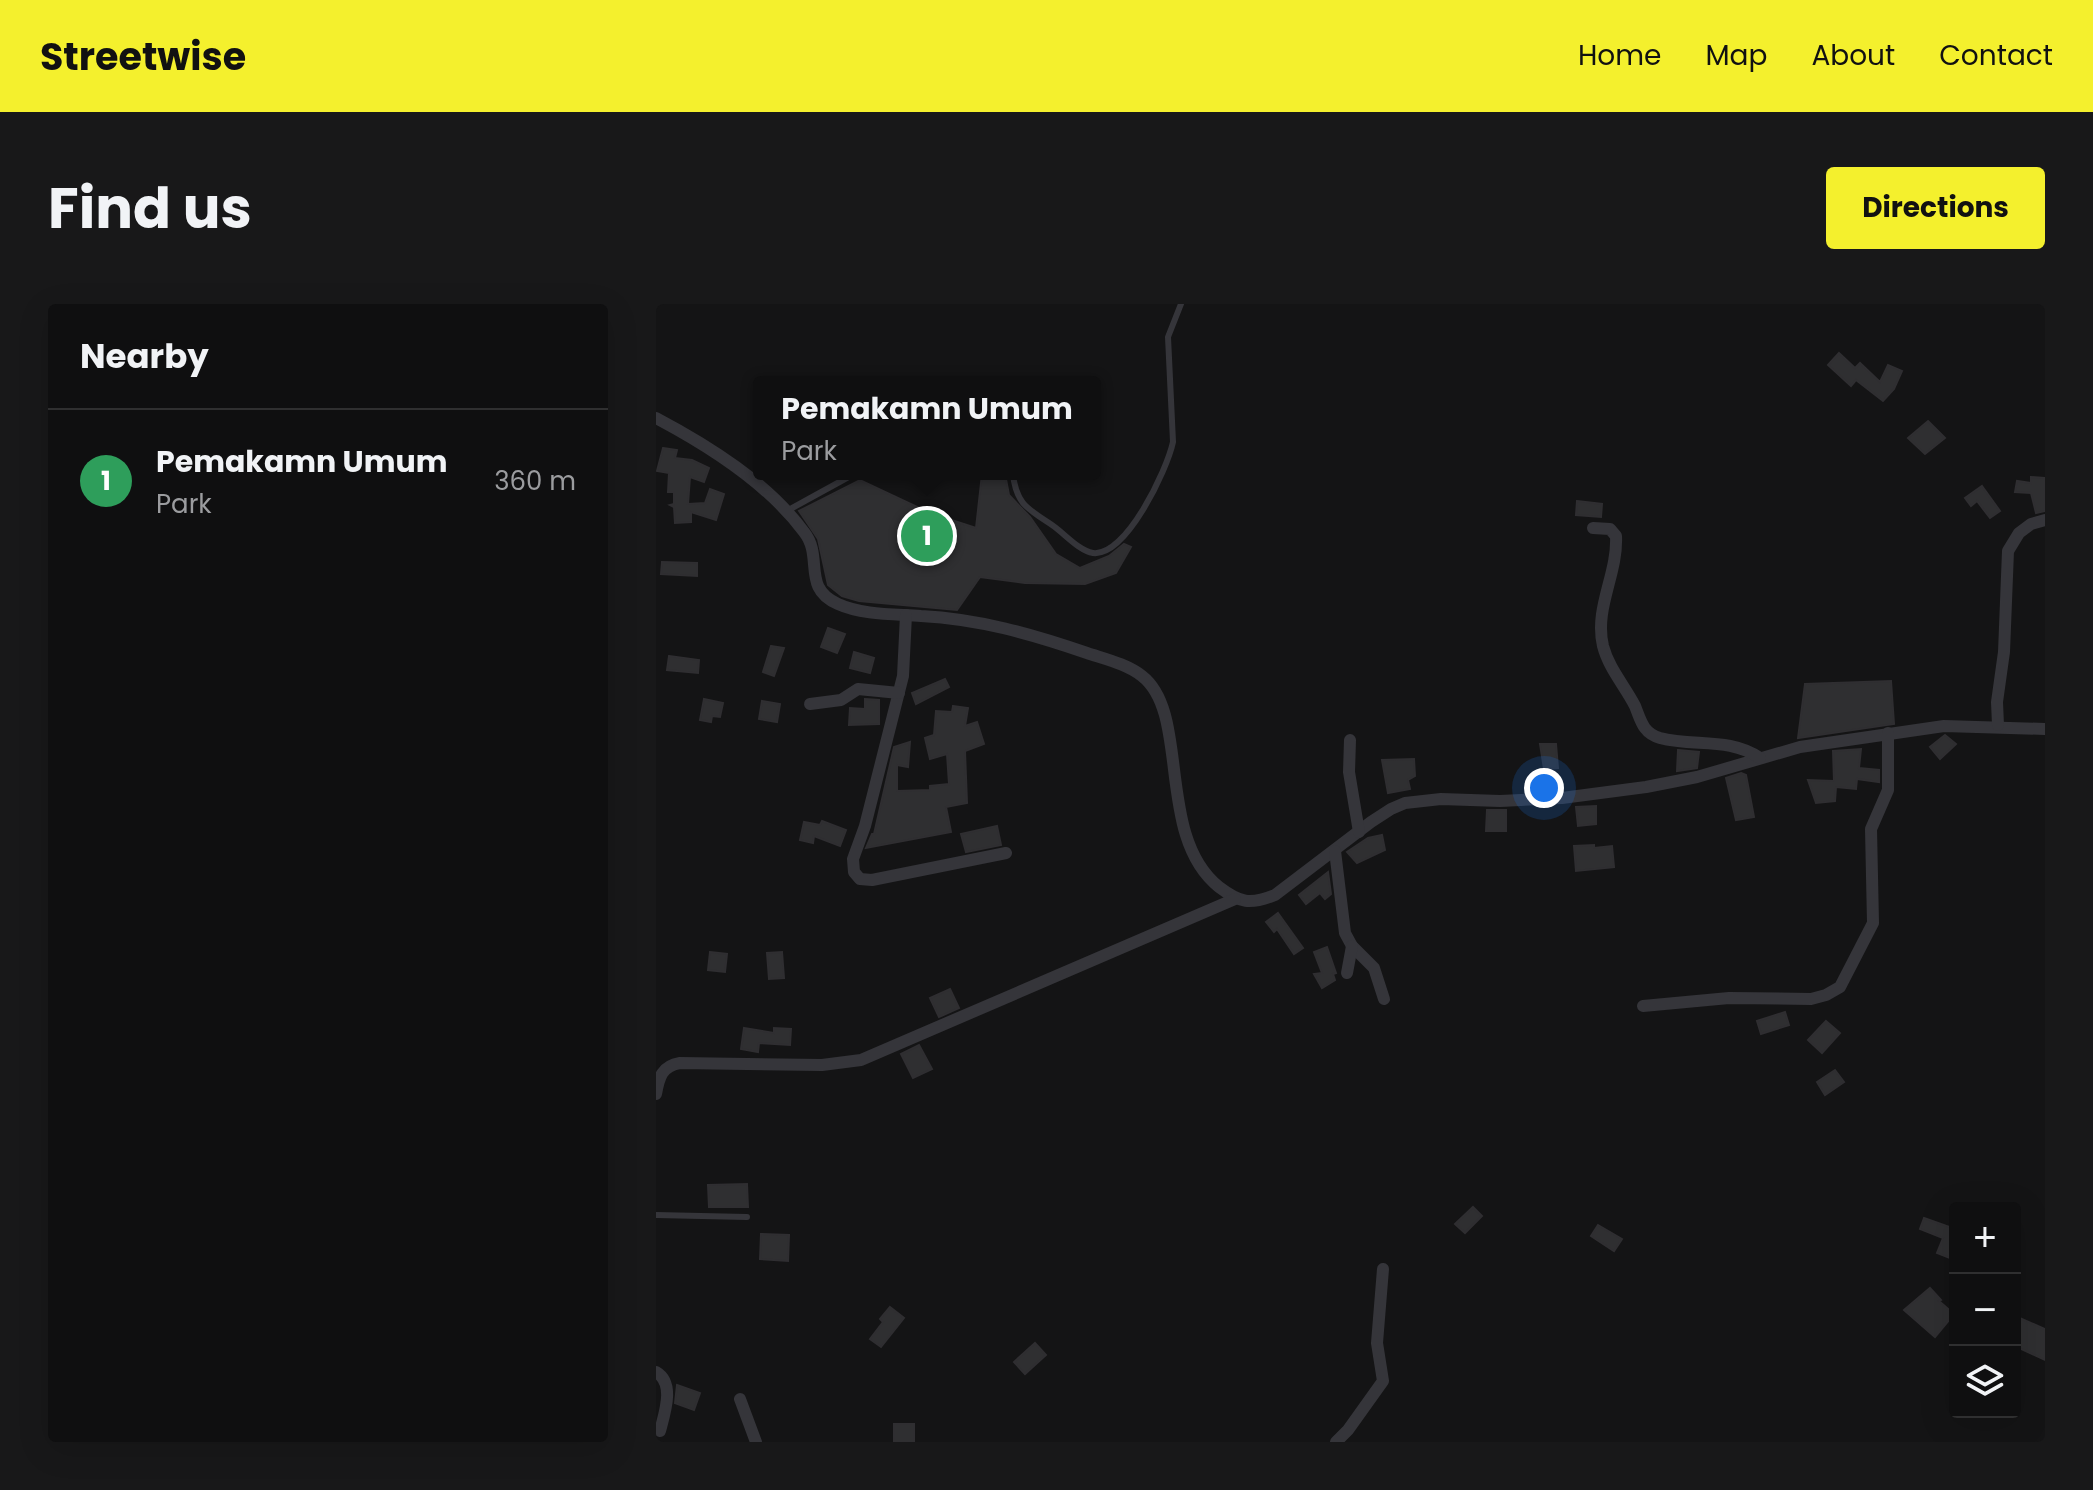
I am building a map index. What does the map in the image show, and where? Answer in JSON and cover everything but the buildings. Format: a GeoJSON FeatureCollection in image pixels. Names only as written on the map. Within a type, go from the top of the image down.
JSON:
{"type":"FeatureCollection","features":[{"type":"Feature","properties":{"kind":"street"},"geometry":{"type":"LineString","coordinates":[[656,418],[736,467],[785,512],[807,536],[812,547],[817,588],[822,595],[844,607],[983,622],[1048,639],[1117,663],[1143,676],[1159,696],[1165,717],[1180,816],[1192,852],[1211,880],[1235,899]]}},
{"type":"Feature","properties":{"kind":"street"},"geometry":{"type":"LineString","coordinates":[[1998,725],[2008,551],[2019,533],[2031,524],[2045,520]]}},
{"type":"Feature","properties":{"kind":"street"},"geometry":{"type":"LineString","coordinates":[[1593,528],[1610,529],[1616,536],[1600,617],[1601,632],[1613,670],[1635,707],[1640,723],[1651,736],[1726,744],[1760,758]]}},
{"type":"Feature","properties":{"kind":"street"},"geometry":{"type":"LineString","coordinates":[[906,615],[905,665],[865,826],[853,859],[857,878],[872,880],[1006,853]]}},
{"type":"Feature","properties":{"kind":"street"},"geometry":{"type":"LineString","coordinates":[[810,704],[841,700],[858,689],[899,693]]}},
{"type":"Feature","properties":{"kind":"street"},"geometry":{"type":"LineString","coordinates":[[656,1094],[661,1073],[671,1064],[822,1065],[861,1060],[1235,899],[1259,901],[1275,895],[1391,809],[1423,800],[1562,798],[1685,780],[1800,747],[1944,726],[1998,725],[2045,729]]}},
{"type":"Feature","properties":{"kind":"street"},"geometry":{"type":"LineString","coordinates":[[1643,1006],[1729,998],[1811,999],[1840,987],[1873,923],[1871,829],[1888,790],[1888,733]]}},
{"type":"Feature","properties":{"kind":"street"},"geometry":{"type":"LineString","coordinates":[[1350,740],[1349,772],[1359,832]]}},
{"type":"Feature","properties":{"kind":"street"},"geometry":{"type":"LineString","coordinates":[[1335,851],[1343,925],[1352,946],[1374,968],[1384,999]]}},
{"type":"Feature","properties":{"kind":"street"},"geometry":{"type":"LineString","coordinates":[[1347,973],[1352,946]]}},
{"type":"Feature","properties":{"kind":"street"},"geometry":{"type":"LineString","coordinates":[[1336,1442],[1355,1422],[1383,1381],[1377,1343],[1383,1269]]}},
{"type":"Feature","properties":{"kind":"street"},"geometry":{"type":"LineString","coordinates":[[656,1372],[664,1377],[668,1385],[660,1431]]}},
{"type":"Feature","properties":{"kind":"street"},"geometry":{"type":"LineString","coordinates":[[740,1399],[756,1442]]}},
{"type":"Feature","properties":{"kind":"lane"},"geometry":{"type":"LineString","coordinates":[[1014,480],[1016,496],[1086,552],[1106,553],[1112,549],[1159,484],[1170,458],[1173,442],[1168,337],[1181,304]]}},
{"type":"Feature","properties":{"kind":"lane"},"geometry":{"type":"LineString","coordinates":[[785,512],[843,480]]}},
{"type":"Feature","properties":{"kind":"lane"},"geometry":{"type":"LineString","coordinates":[[656,1215],[747,1217]]}},
{"type":"Feature","properties":{"kind":"place","name":"Pemakamn Umum"},"geometry":{"type":"Point","coordinates":[927,536]}}]}
